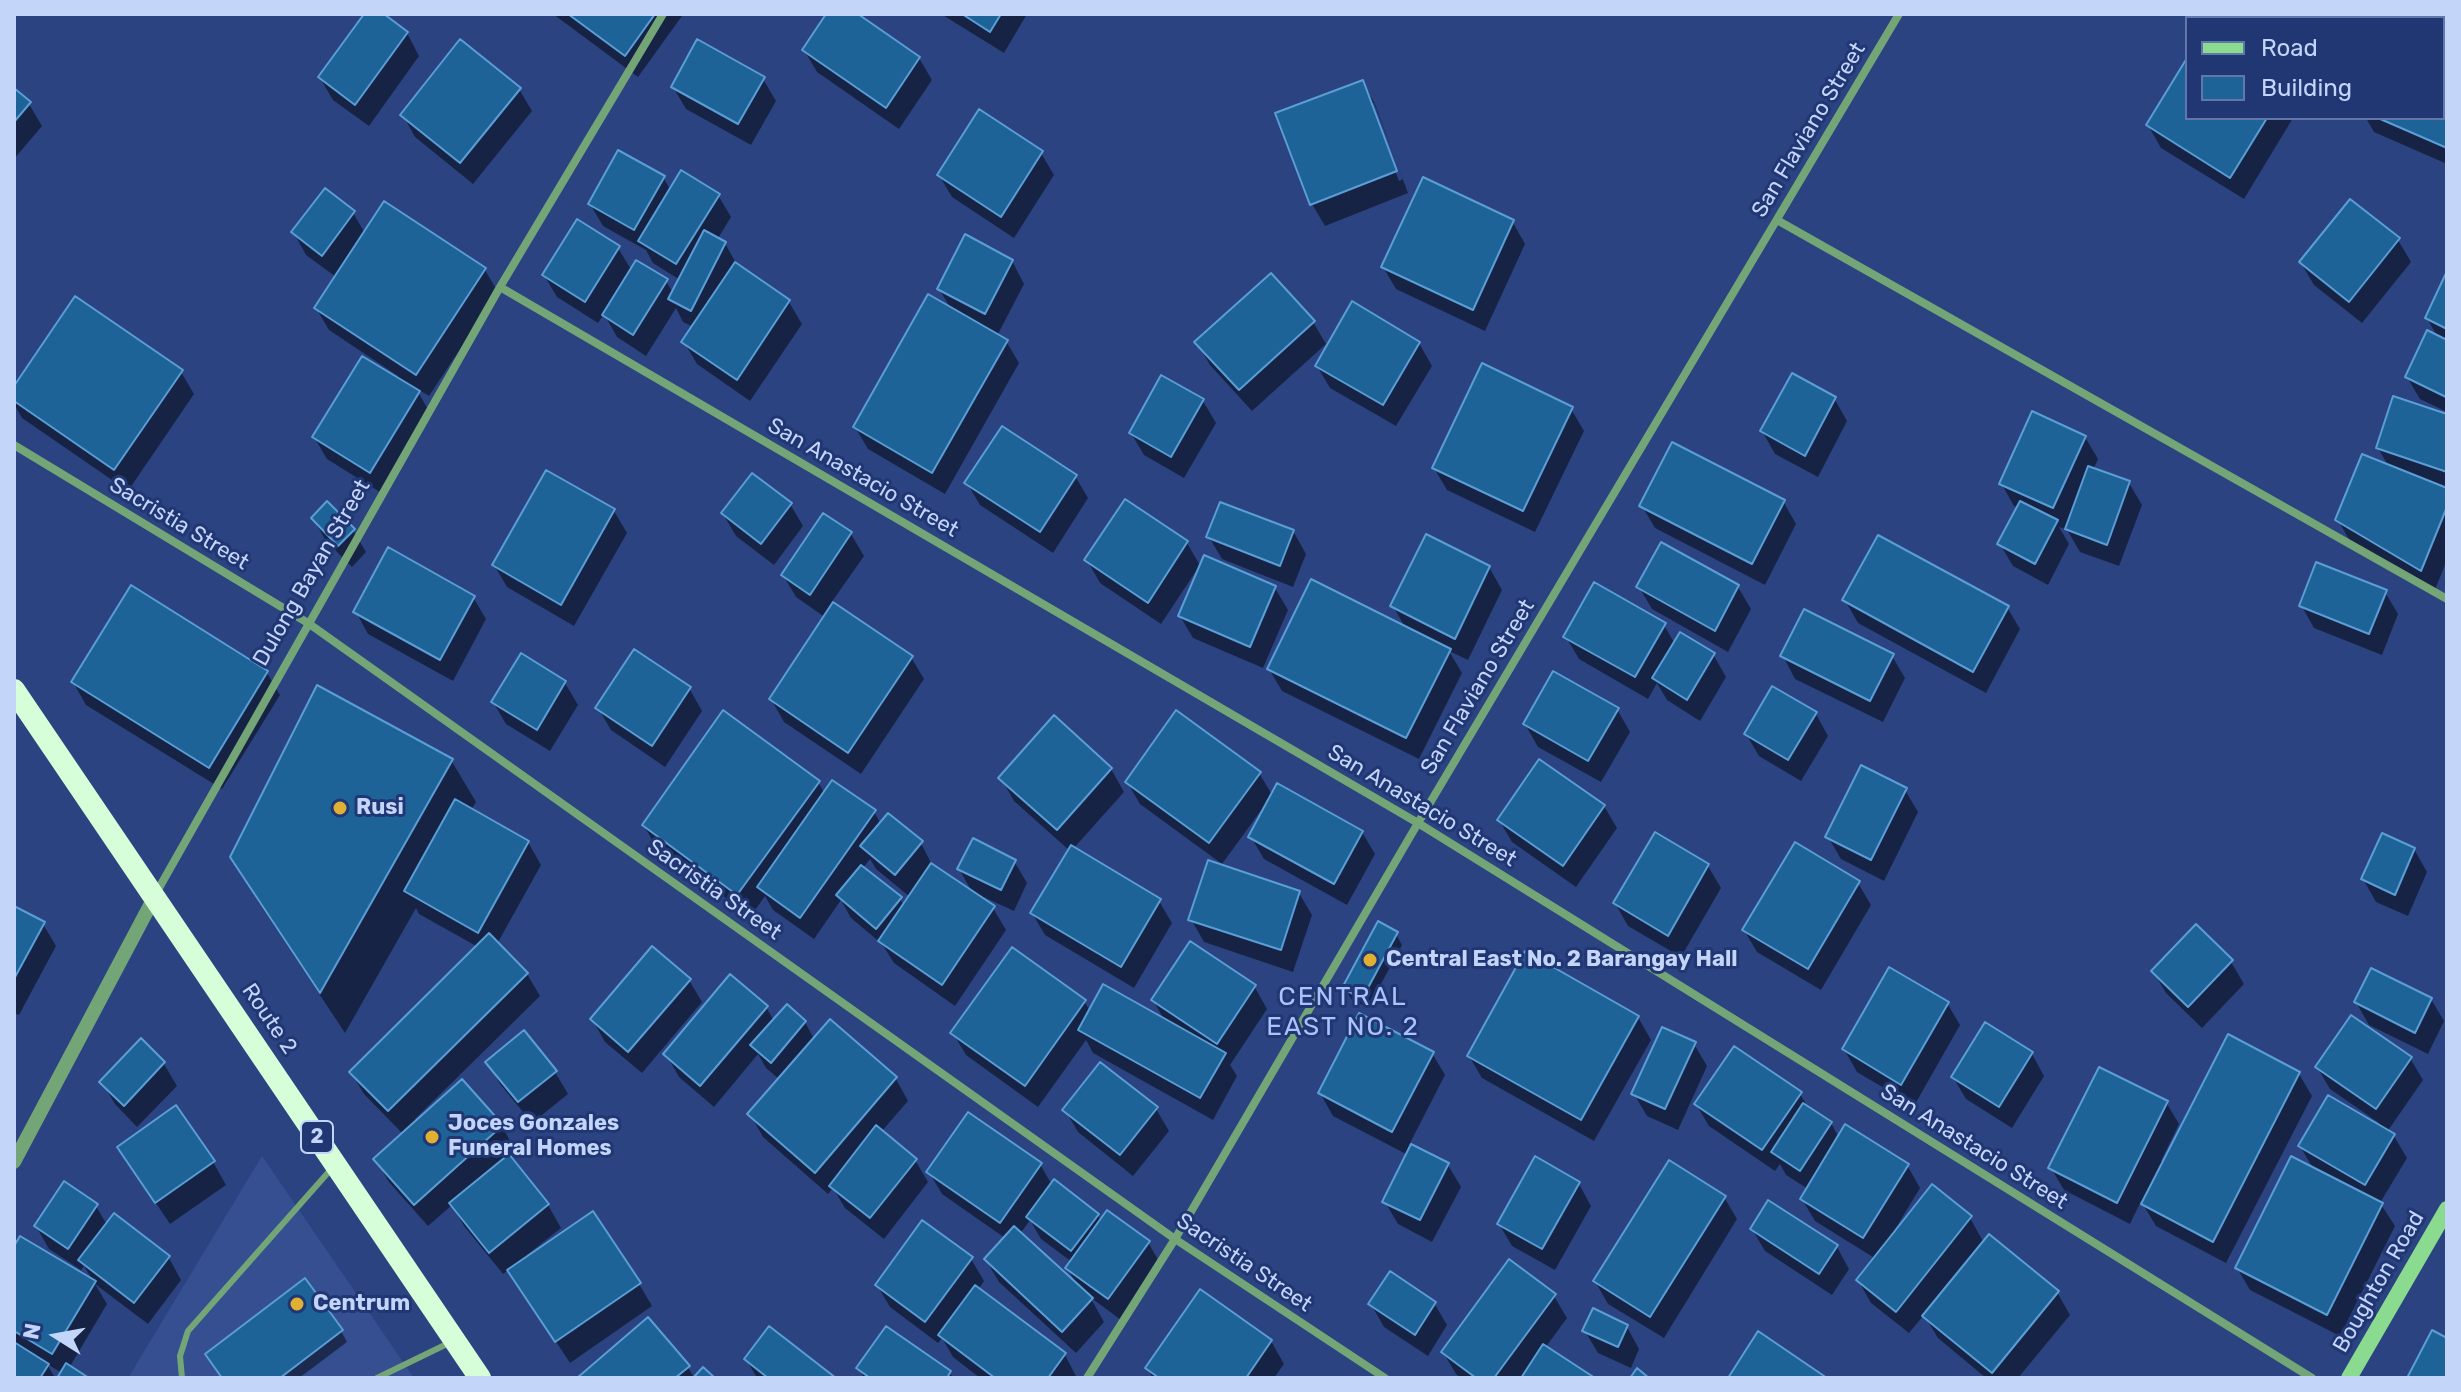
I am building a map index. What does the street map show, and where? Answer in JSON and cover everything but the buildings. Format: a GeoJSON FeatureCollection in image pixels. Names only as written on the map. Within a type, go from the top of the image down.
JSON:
{"type":"FeatureCollection","features":[{"type":"Feature","properties":{"kind":"highway","name":"Route 2"},"geometry":{"type":"LineString","coordinates":[[14,690],[480,1378]]}},
{"type":"Feature","properties":{"kind":"main road","name":"Boughton Road"},"geometry":{"type":"LineString","coordinates":[[2349,1378],[2447,1209]]}},
{"type":"Feature","properties":{"kind":"street","name":"Dulong Bayan Street"},"geometry":{"type":"LineString","coordinates":[[14,1162],[155,896],[308,623],[500,287],[663,14]]}},
{"type":"Feature","properties":{"kind":"street","name":"San Flaviano Street"},"geometry":{"type":"LineString","coordinates":[[1087,1378],[1175,1239],[1418,823],[1899,14]]}},
{"type":"Feature","properties":{"kind":"street"},"geometry":{"type":"LineString","coordinates":[[1777,220],[2447,599]]}},
{"type":"Feature","properties":{"kind":"street","name":"San Anastacio Street"},"geometry":{"type":"LineString","coordinates":[[500,287],[1418,823],[2312,1378]]}},
{"type":"Feature","properties":{"kind":"street","name":"Sacristia Street"},"geometry":{"type":"LineString","coordinates":[[14,445],[308,623],[1175,1239],[1385,1378]]}},
{"type":"Feature","properties":{"kind":"lane"},"geometry":{"type":"LineString","coordinates":[[182,1378],[180,1356],[188,1331],[336,1164]]}},
{"type":"Feature","properties":{"kind":"lane"},"geometry":{"type":"LineString","coordinates":[[377,1378],[455,1340]]}},
{"type":"Feature","properties":{"kind":"shaded area"},"geometry":{"type":"Polygon","coordinates":[[[262,1156],[414,1378],[128,1378],[262,1156]]]}},
{"type":"Feature","properties":{"kind":"place","name":"Rusi"},"geometry":{"type":"Point","coordinates":[340,808]}},
{"type":"Feature","properties":{"kind":"place","name":"Central East No. 2 Barangay Hall"},"geometry":{"type":"Point","coordinates":[1370,960]}},
{"type":"Feature","properties":{"kind":"place","name":"Joces Gonzales Funeral Homes"},"geometry":{"type":"Point","coordinates":[432,1137]}},
{"type":"Feature","properties":{"kind":"place","name":"Centrum"},"geometry":{"type":"Point","coordinates":[297,1304]}},
{"type":"Feature","properties":{"kind":"district","name":"CENTRAL EAST NO. 2"},"geometry":{"type":"Point","coordinates":[1343,1012]}}]}
